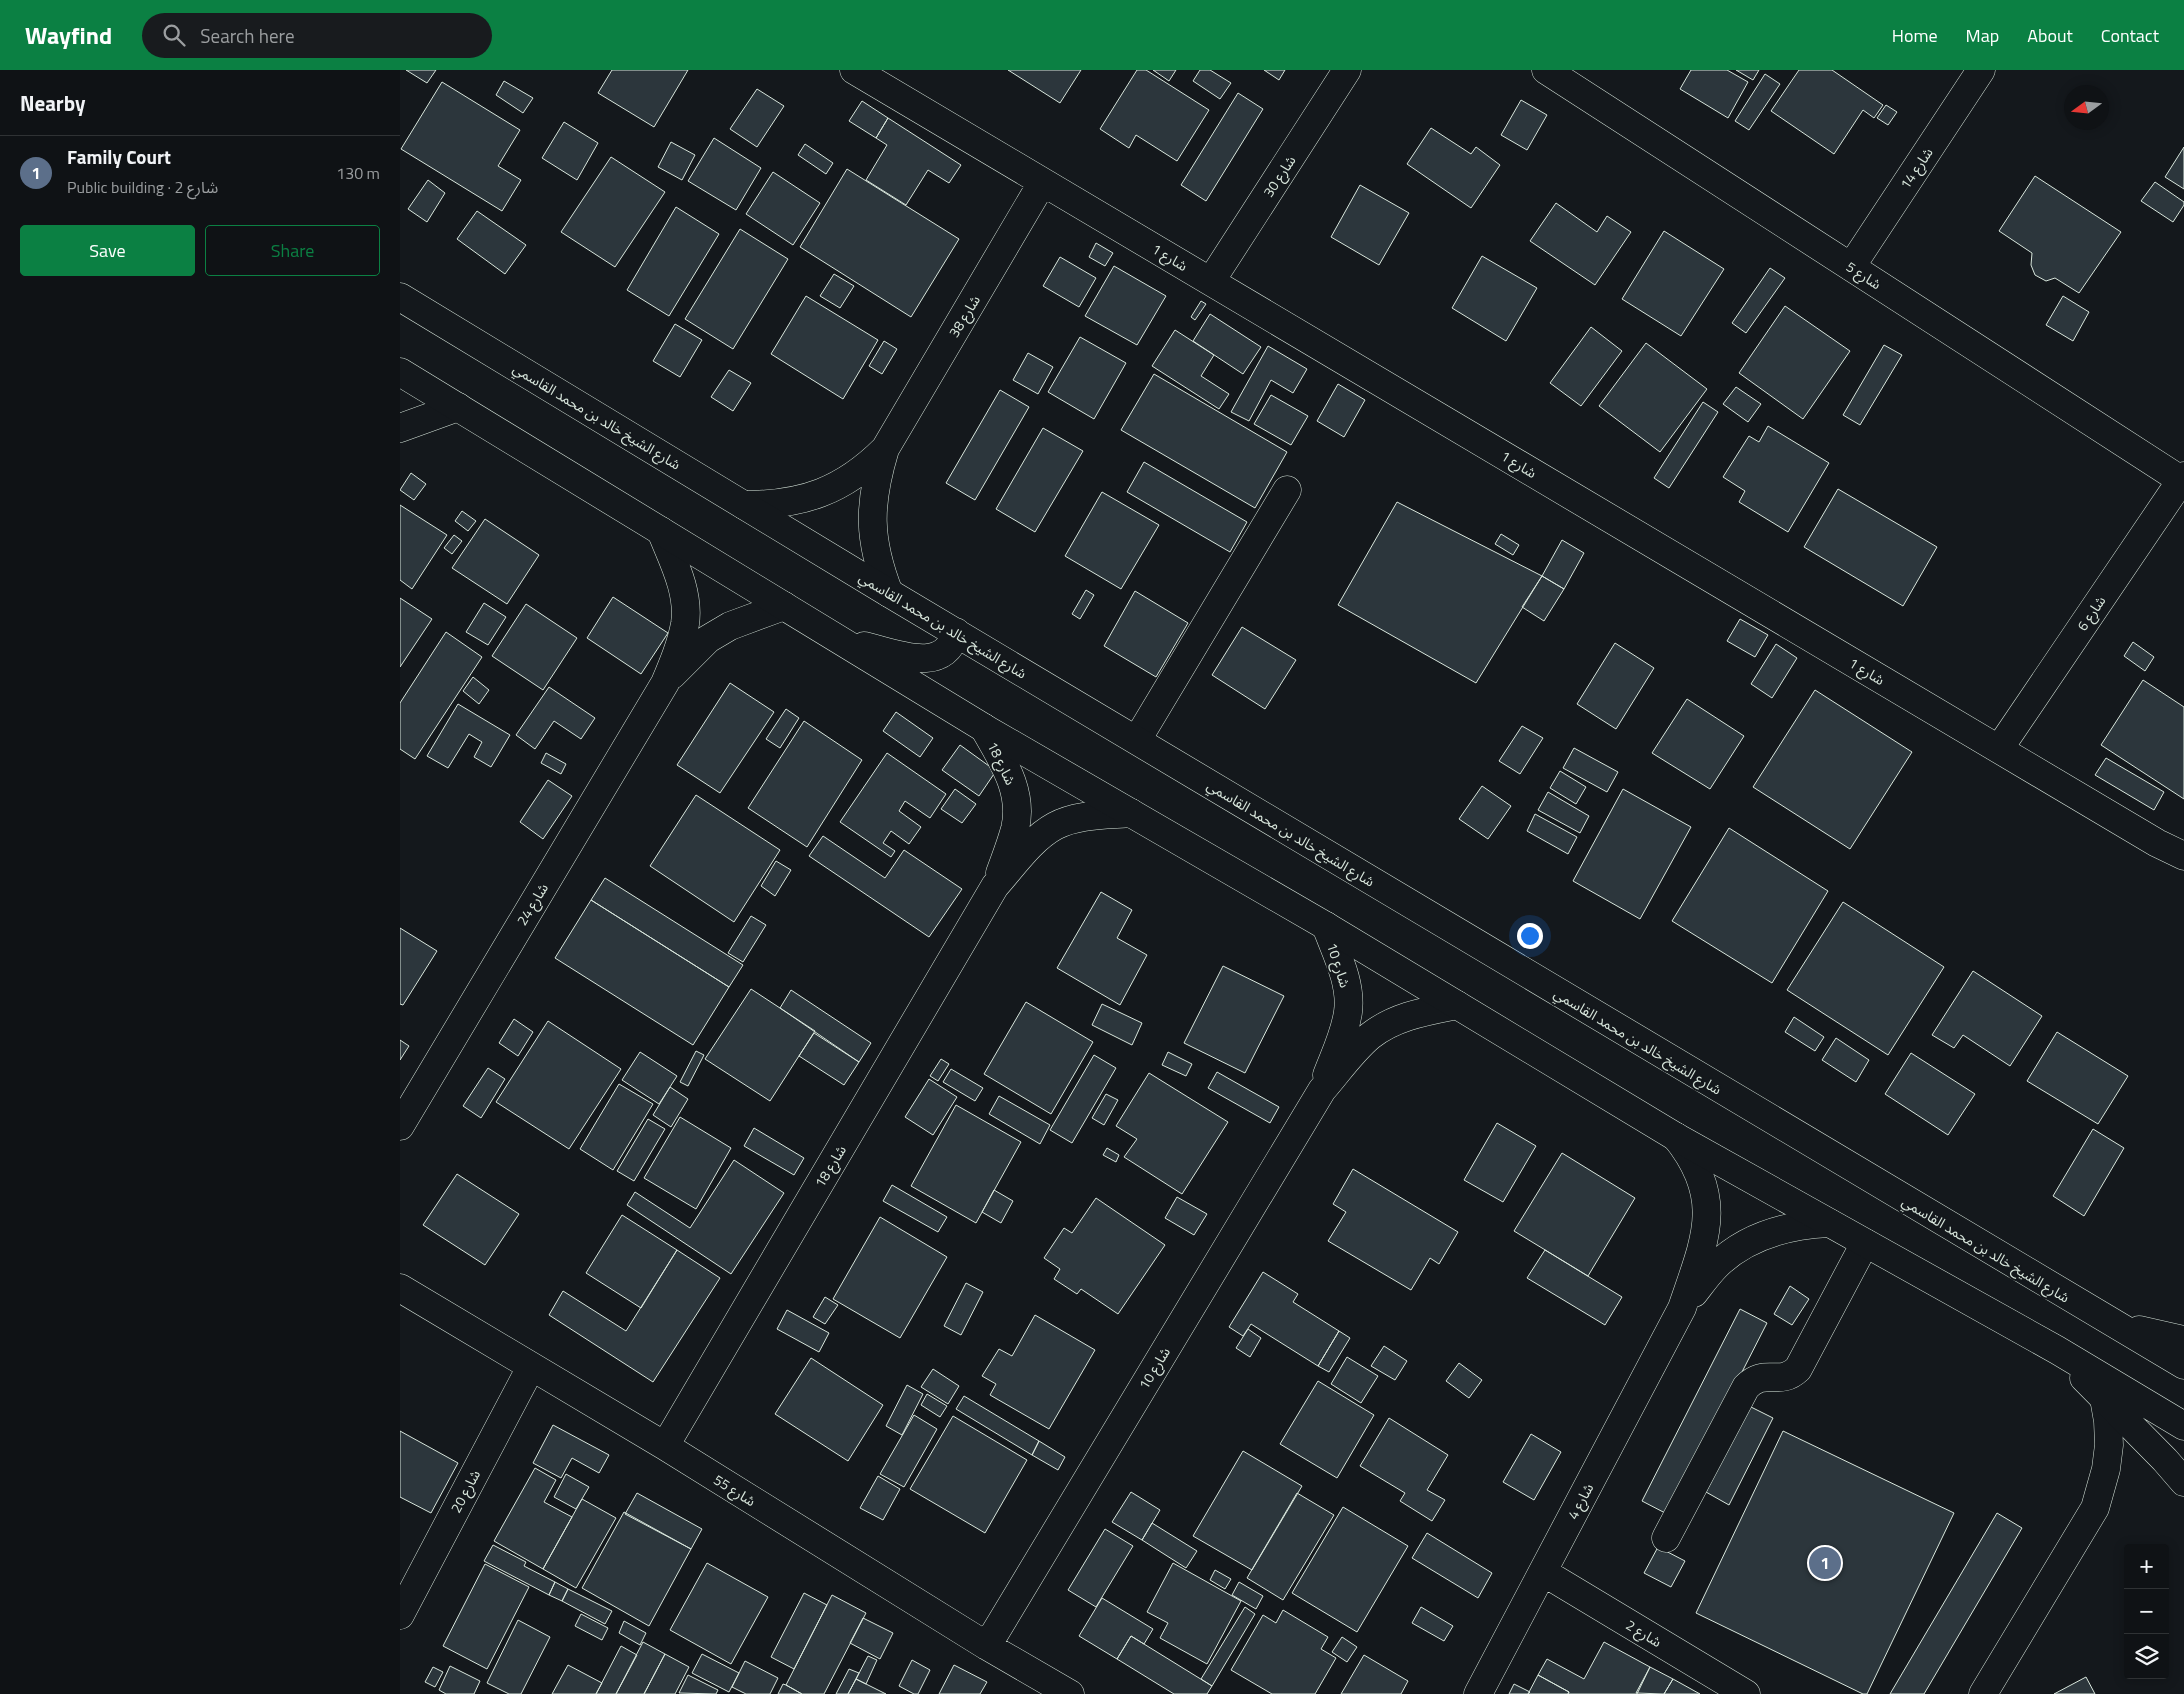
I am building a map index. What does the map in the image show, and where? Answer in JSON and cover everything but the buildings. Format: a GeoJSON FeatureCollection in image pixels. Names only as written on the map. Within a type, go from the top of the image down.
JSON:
{"type":"FeatureCollection","features":[{"type":"Feature","properties":{"kind":"street","name":"شارع 1"},"geometry":{"type":"LineString","coordinates":[[854,70],[2156,843],[2184,856]]}},
{"type":"Feature","properties":{"kind":"street","name":"شارع 30"},"geometry":{"type":"LineString","coordinates":[[1211,281],[1347,70]]}},
{"type":"Feature","properties":{"kind":"street","name":"شارع 5"},"geometry":{"type":"LineString","coordinates":[[1546,70],[2183,478]]}},
{"type":"Feature","properties":{"kind":"street","name":"شارع 14"},"geometry":{"type":"LineString","coordinates":[[1851,267],[1981,70]]}},
{"type":"Feature","properties":{"kind":"street","name":"شارع 38"},"geometry":{"type":"LineString","coordinates":[[889,594],[879,566],[873,537],[872,517],[876,478],[885,449],[1042,183]]}},
{"type":"Feature","properties":{"kind":"street","name":"شارع الشيخ خالد بن محمد القاسمي"},"geometry":{"type":"LineString","coordinates":[[400,297],[889,594],[956,632],[2184,1365]]}},
{"type":"Feature","properties":{"kind":"street"},"geometry":{"type":"LineString","coordinates":[[400,372],[984,728],[1326,926],[1676,1137],[2057,1350],[2184,1426]]}},
{"type":"Feature","properties":{"kind":"street"},"geometry":{"type":"LineString","coordinates":[[400,428],[458,407]]}},
{"type":"Feature","properties":{"kind":"street","name":"شارع 38"},"geometry":{"type":"LineString","coordinates":[[744,505],[770,505],[796,501],[821,493],[845,482],[866,468],[885,449]]}},
{"type":"Feature","properties":{"kind":"street","name":"شارع 6"},"geometry":{"type":"LineString","coordinates":[[1998,749],[2183,478]]}},
{"type":"Feature","properties":{"kind":"street"},"geometry":{"type":"LineString","coordinates":[[1136,740],[1287,490]]}},
{"type":"Feature","properties":{"kind":"street","name":"شارع 24"},"geometry":{"type":"LineString","coordinates":[[400,1126],[665,683],[681,639],[685,622],[685,605],[677,570],[660,531]]}},
{"type":"Feature","properties":{"kind":"street","name":"شارع 24"},"geometry":{"type":"LineString","coordinates":[[665,683],[708,639],[730,626],[784,606]]}},
{"type":"Feature","properties":{"kind":"street"},"geometry":{"type":"LineString","coordinates":[[840,640],[921,659],[931,659],[940,656],[948,650],[954,642],[956,632]]}},
{"type":"Feature","properties":{"kind":"street","name":"شارع 18"},"geometry":{"type":"LineString","coordinates":[[665,1446],[995,886],[1015,830],[1017,801],[1009,774],[984,728]]}},
{"type":"Feature","properties":{"kind":"street","name":"شارع 18"},"geometry":{"type":"LineString","coordinates":[[995,886],[1032,844],[1056,825],[1085,817],[1132,813]]}},
{"type":"Feature","properties":{"kind":"street","name":"شارع 10"},"geometry":{"type":"LineString","coordinates":[[1322,1090],[1345,1026],[1348,1010],[1345,978],[1326,926]]}},
{"type":"Feature","properties":{"kind":"street","name":"شارع 10"},"geometry":{"type":"LineString","coordinates":[[987,1646],[1322,1090],[1369,1037],[1381,1028],[1407,1016],[1457,1005]]}},
{"type":"Feature","properties":{"kind":"street","name":"شارع 4"},"geometry":{"type":"LineString","coordinates":[[1478,1694],[1682,1308],[1704,1241],[1708,1219],[1707,1196],[1701,1174],[1690,1154],[1676,1137]]}},
{"type":"Feature","properties":{"kind":"street","name":"شارع 4"},"geometry":{"type":"LineString","coordinates":[[1682,1308],[1714,1267],[1744,1244],[1785,1228],[1829,1223]]}},
{"type":"Feature","properties":{"kind":"street"},"geometry":{"type":"LineString","coordinates":[[1666,1538],[1746,1387],[1758,1377],[1787,1377],[1798,1369],[1865,1243]]}},
{"type":"Feature","properties":{"kind":"street","name":"شارع 55"},"geometry":{"type":"LineString","coordinates":[[400,1288],[665,1446],[987,1646],[1070,1694]]}},
{"type":"Feature","properties":{"kind":"street"},"geometry":{"type":"LineString","coordinates":[[2113,1324],[2184,1340]]}},
{"type":"Feature","properties":{"kind":"street"},"geometry":{"type":"LineString","coordinates":[[2057,1350],[2184,1482]]}},
{"type":"Feature","properties":{"kind":"street","name":"شارع 20"},"geometry":{"type":"LineString","coordinates":[[403,1602],[531,1367]]}},
{"type":"Feature","properties":{"kind":"street"},"geometry":{"type":"LineString","coordinates":[[1983,1694],[2095,1508],[2106,1469],[2109,1445],[2104,1398]]}},
{"type":"Feature","properties":{"kind":"street","name":"شارع 2"},"geometry":{"type":"LineString","coordinates":[[1543,1572],[1746,1694]]}},
{"type":"Feature","properties":{"kind":"place","name":"Family Court"},"geometry":{"type":"Point","coordinates":[1825,1563]}}]}
